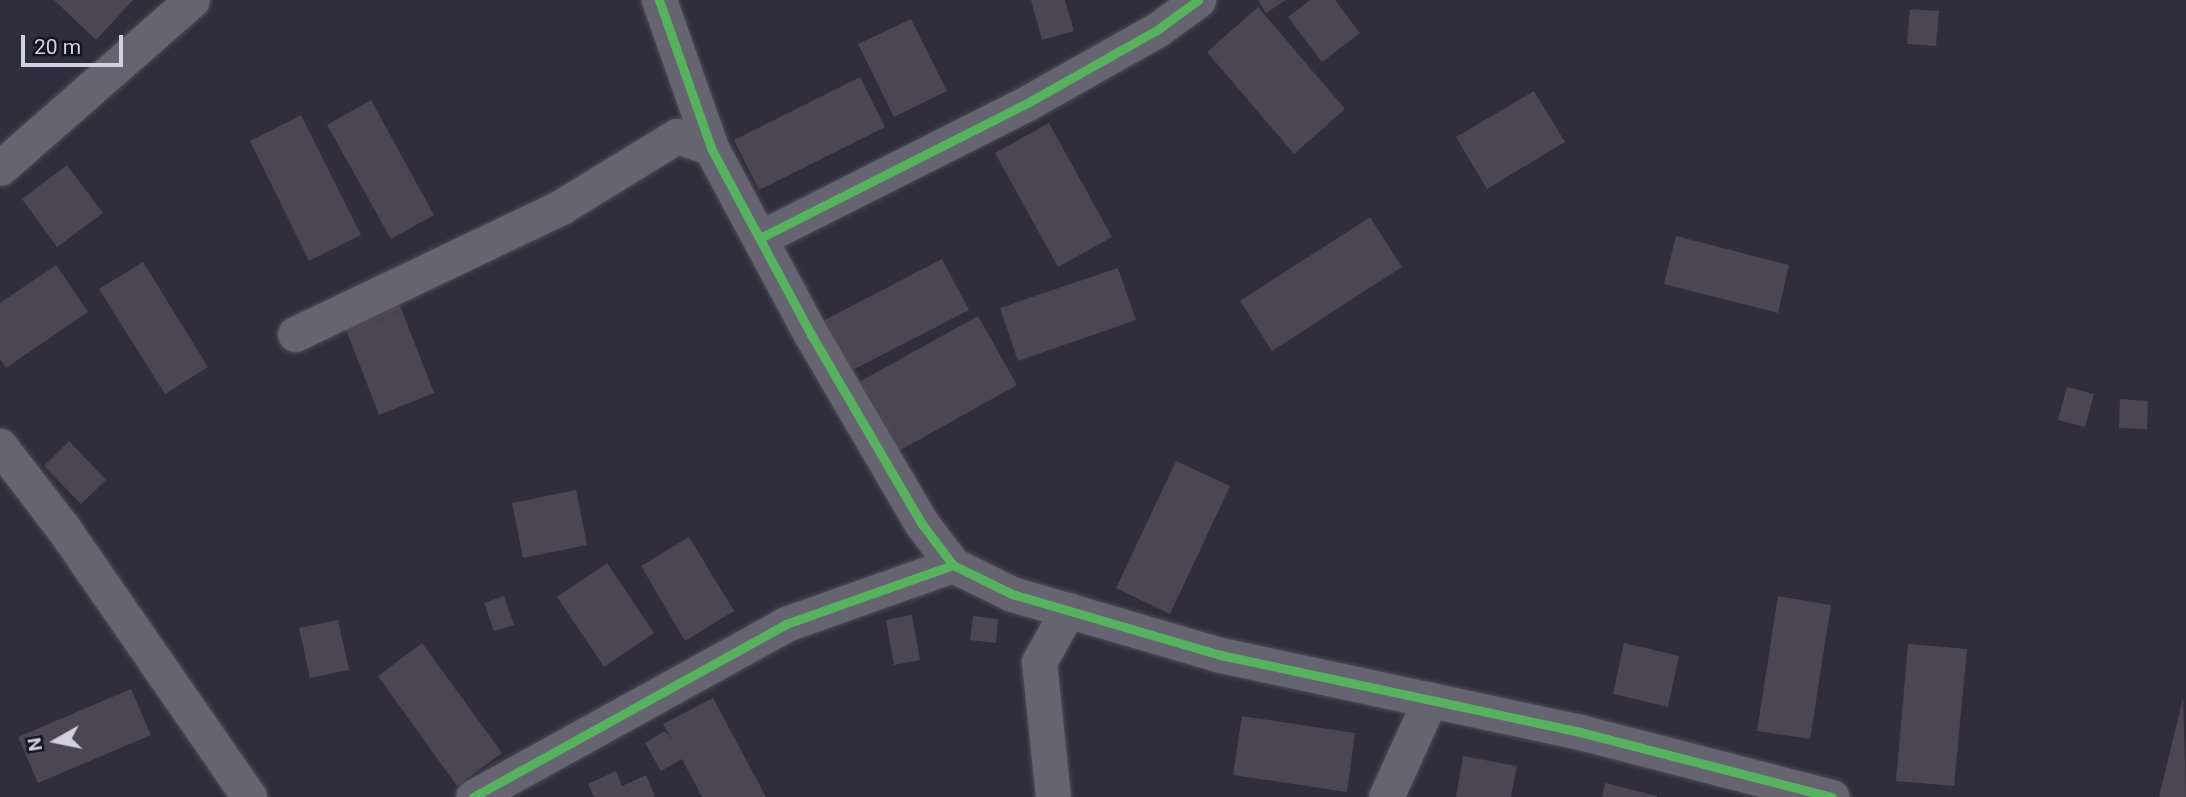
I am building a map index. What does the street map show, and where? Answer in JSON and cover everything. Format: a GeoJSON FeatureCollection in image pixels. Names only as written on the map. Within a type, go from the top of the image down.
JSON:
{"type":"FeatureCollection","features":[{"type":"Feature","properties":{"kind":"street"},"geometry":{"type":"LineString","coordinates":[[0,168],[192,0]]}},
{"type":"Feature","properties":{"kind":"street"},"geometry":{"type":"LineString","coordinates":[[659,0],[711,148],[915,512],[953,565],[1012,594],[1221,655],[1580,732],[1832,797]]}},
{"type":"Feature","properties":{"kind":"street"},"geometry":{"type":"LineString","coordinates":[[760,238],[1029,102],[1157,30],[1198,0]]}},
{"type":"Feature","properties":{"kind":"street"},"geometry":{"type":"LineString","coordinates":[[295,334],[561,207],[677,136],[711,148]]}},
{"type":"Feature","properties":{"kind":"street"},"geometry":{"type":"LineString","coordinates":[[0,446],[63,528],[248,797]]}},
{"type":"Feature","properties":{"kind":"street"},"geometry":{"type":"LineString","coordinates":[[473,797],[786,624],[953,565]]}},
{"type":"Feature","properties":{"kind":"street"},"geometry":{"type":"LineString","coordinates":[[1053,797],[1039,662],[1068,610]]}},
{"type":"Feature","properties":{"kind":"street"},"geometry":{"type":"LineString","coordinates":[[1386,797],[1430,700]]}},
{"type":"Feature","properties":{"kind":"building"},"geometry":{"type":"Polygon","coordinates":[[[54,0],[133,0],[96,40],[54,0]]]}},
{"type":"Feature","properties":{"kind":"building"},"geometry":{"type":"Polygon","coordinates":[[[1031,0],[1065,0],[1074,31],[1042,40],[1031,0]]]}},
{"type":"Feature","properties":{"kind":"building"},"geometry":{"type":"Polygon","coordinates":[[[1258,0],[1286,0],[1266,13],[1258,0]]]}},
{"type":"Feature","properties":{"kind":"building"},"geometry":{"type":"Polygon","coordinates":[[[1310,0],[1335,0],[1360,33],[1322,62],[1288,17],[1310,0]]]}},
{"type":"Feature","properties":{"kind":"building"},"geometry":{"type":"Polygon","coordinates":[[[1258,7],[1345,109],[1294,154],[1207,52],[1258,7]]]}},
{"type":"Feature","properties":{"kind":"building"},"geometry":{"type":"Polygon","coordinates":[[[1910,9],[1939,11],[1936,46],[1907,44],[1910,9]]]}},
{"type":"Feature","properties":{"kind":"building"},"geometry":{"type":"Polygon","coordinates":[[[911,19],[947,91],[894,117],[858,44],[911,19]]]}},
{"type":"Feature","properties":{"kind":"building"},"geometry":{"type":"Polygon","coordinates":[[[860,77],[885,127],[759,190],[734,140],[860,77]]]}},
{"type":"Feature","properties":{"kind":"building"},"geometry":{"type":"Polygon","coordinates":[[[1534,91],[1565,142],[1487,189],[1456,137],[1534,91]]]}},
{"type":"Feature","properties":{"kind":"building"},"geometry":{"type":"Polygon","coordinates":[[[371,100],[434,215],[391,239],[327,125],[371,100]]]}},
{"type":"Feature","properties":{"kind":"building"},"geometry":{"type":"Polygon","coordinates":[[[301,115],[361,235],[309,261],[250,141],[301,115]]]}},
{"type":"Feature","properties":{"kind":"building"},"geometry":{"type":"Polygon","coordinates":[[[1049,123],[1112,237],[1058,267],[995,153],[1049,123]]]}},
{"type":"Feature","properties":{"kind":"building"},"geometry":{"type":"Polygon","coordinates":[[[67,165],[103,213],[57,247],[22,199],[67,165]]]}},
{"type":"Feature","properties":{"kind":"building"},"geometry":{"type":"Polygon","coordinates":[[[1370,217],[1402,267],[1272,351],[1240,301],[1370,217]]]}},
{"type":"Feature","properties":{"kind":"building"},"geometry":{"type":"Polygon","coordinates":[[[1676,236],[1789,265],[1778,313],[1664,284],[1676,236]]]}},
{"type":"Feature","properties":{"kind":"building"},"geometry":{"type":"Polygon","coordinates":[[[942,259],[969,310],[845,374],[819,323],[942,259]]]}},
{"type":"Feature","properties":{"kind":"building"},"geometry":{"type":"Polygon","coordinates":[[[143,262],[208,367],[165,394],[99,289],[143,262]]]}},
{"type":"Feature","properties":{"kind":"building"},"geometry":{"type":"Polygon","coordinates":[[[56,265],[88,312],[6,368],[0,359],[0,303],[56,265]]]}},
{"type":"Feature","properties":{"kind":"building"},"geometry":{"type":"Polygon","coordinates":[[[1118,268],[1136,320],[1018,361],[1000,308],[1118,268]]]}},
{"type":"Feature","properties":{"kind":"building"},"geometry":{"type":"Polygon","coordinates":[[[399,303],[434,393],[379,415],[344,324],[399,303]]]}},
{"type":"Feature","properties":{"kind":"building"},"geometry":{"type":"Polygon","coordinates":[[[978,316],[1017,385],[897,452],[859,382],[978,316]]]}},
{"type":"Feature","properties":{"kind":"building"},"geometry":{"type":"Polygon","coordinates":[[[2067,387],[2094,394],[2085,427],[2058,420],[2067,387]]]}},
{"type":"Feature","properties":{"kind":"building"},"geometry":{"type":"Polygon","coordinates":[[[2120,399],[2148,401],[2147,429],[2119,428],[2120,399]]]}},
{"type":"Feature","properties":{"kind":"building"},"geometry":{"type":"Polygon","coordinates":[[[69,441],[106,480],[81,504],[44,466],[69,441]]]}},
{"type":"Feature","properties":{"kind":"building"},"geometry":{"type":"Polygon","coordinates":[[[1176,461],[1230,486],[1170,614],[1116,588],[1176,461]]]}},
{"type":"Feature","properties":{"kind":"building"},"geometry":{"type":"Polygon","coordinates":[[[576,490],[587,545],[523,558],[512,503],[576,490]]]}},
{"type":"Feature","properties":{"kind":"building"},"geometry":{"type":"Polygon","coordinates":[[[689,537],[734,611],[685,641],[641,566],[689,537]]]}},
{"type":"Feature","properties":{"kind":"building"},"geometry":{"type":"Polygon","coordinates":[[[607,563],[654,633],[604,667],[557,597],[607,563]]]}},
{"type":"Feature","properties":{"kind":"building"},"geometry":{"type":"Polygon","coordinates":[[[504,596],[514,625],[494,631],[484,603],[504,596]]]}},
{"type":"Feature","properties":{"kind":"building"},"geometry":{"type":"Polygon","coordinates":[[[1778,596],[1831,605],[1810,739],[1757,731],[1778,596]]]}},
{"type":"Feature","properties":{"kind":"building"},"geometry":{"type":"Polygon","coordinates":[[[912,615],[920,660],[894,665],[886,620],[912,615]]]}},
{"type":"Feature","properties":{"kind":"building"},"geometry":{"type":"Polygon","coordinates":[[[973,616],[998,619],[996,643],[970,640],[973,616]]]}},
{"type":"Feature","properties":{"kind":"building"},"geometry":{"type":"Polygon","coordinates":[[[338,620],[349,670],[310,678],[299,628],[338,620]]]}},
{"type":"Feature","properties":{"kind":"building"},"geometry":{"type":"Polygon","coordinates":[[[422,643],[502,753],[457,786],[378,676],[422,643]]]}},
{"type":"Feature","properties":{"kind":"building"},"geometry":{"type":"Polygon","coordinates":[[[1624,643],[1679,656],[1668,707],[1613,694],[1624,643]]]}},
{"type":"Feature","properties":{"kind":"building"},"geometry":{"type":"Polygon","coordinates":[[[1908,644],[1967,649],[1954,786],[1896,781],[1908,644]]]}},
{"type":"Feature","properties":{"kind":"building"},"geometry":{"type":"Polygon","coordinates":[[[131,689],[151,735],[38,783],[18,737],[131,689]]]}},
{"type":"Feature","properties":{"kind":"building"},"geometry":{"type":"Polygon","coordinates":[[[713,698],[766,797],[702,797],[682,759],[661,771],[645,743],[665,731],[672,740],[663,724],[713,698]]]}},
{"type":"Feature","properties":{"kind":"building"},"geometry":{"type":"Polygon","coordinates":[[[2183,698],[2186,797],[2159,797],[2183,698]]]}},
{"type":"Feature","properties":{"kind":"building"},"geometry":{"type":"Polygon","coordinates":[[[1242,716],[1355,733],[1347,792],[1233,775],[1242,716]]]}},
{"type":"Feature","properties":{"kind":"building"},"geometry":{"type":"Polygon","coordinates":[[[1463,756],[1517,766],[1511,797],[1456,797],[1463,756]]]}},
{"type":"Feature","properties":{"kind":"building"},"geometry":{"type":"Polygon","coordinates":[[[616,771],[622,786],[646,775],[655,797],[594,797],[588,784],[616,771]]]}},
{"type":"Feature","properties":{"kind":"building"},"geometry":{"type":"Polygon","coordinates":[[[1605,783],[1657,796],[1657,797],[1602,797],[1605,783]]]}},
{"type":"Feature","properties":{"kind":"cycle path"},"geometry":{"type":"LineString","coordinates":[[659,0],[711,148],[812,336],[922,524],[953,565],[1012,594],[1221,655],[1580,732],[1832,797]]}},
{"type":"Feature","properties":{"kind":"cycle path"},"geometry":{"type":"LineString","coordinates":[[760,238],[1029,102],[1157,30],[1198,0]]}},
{"type":"Feature","properties":{"kind":"cycle path"},"geometry":{"type":"LineString","coordinates":[[473,797],[786,624],[953,565]]}}]}
